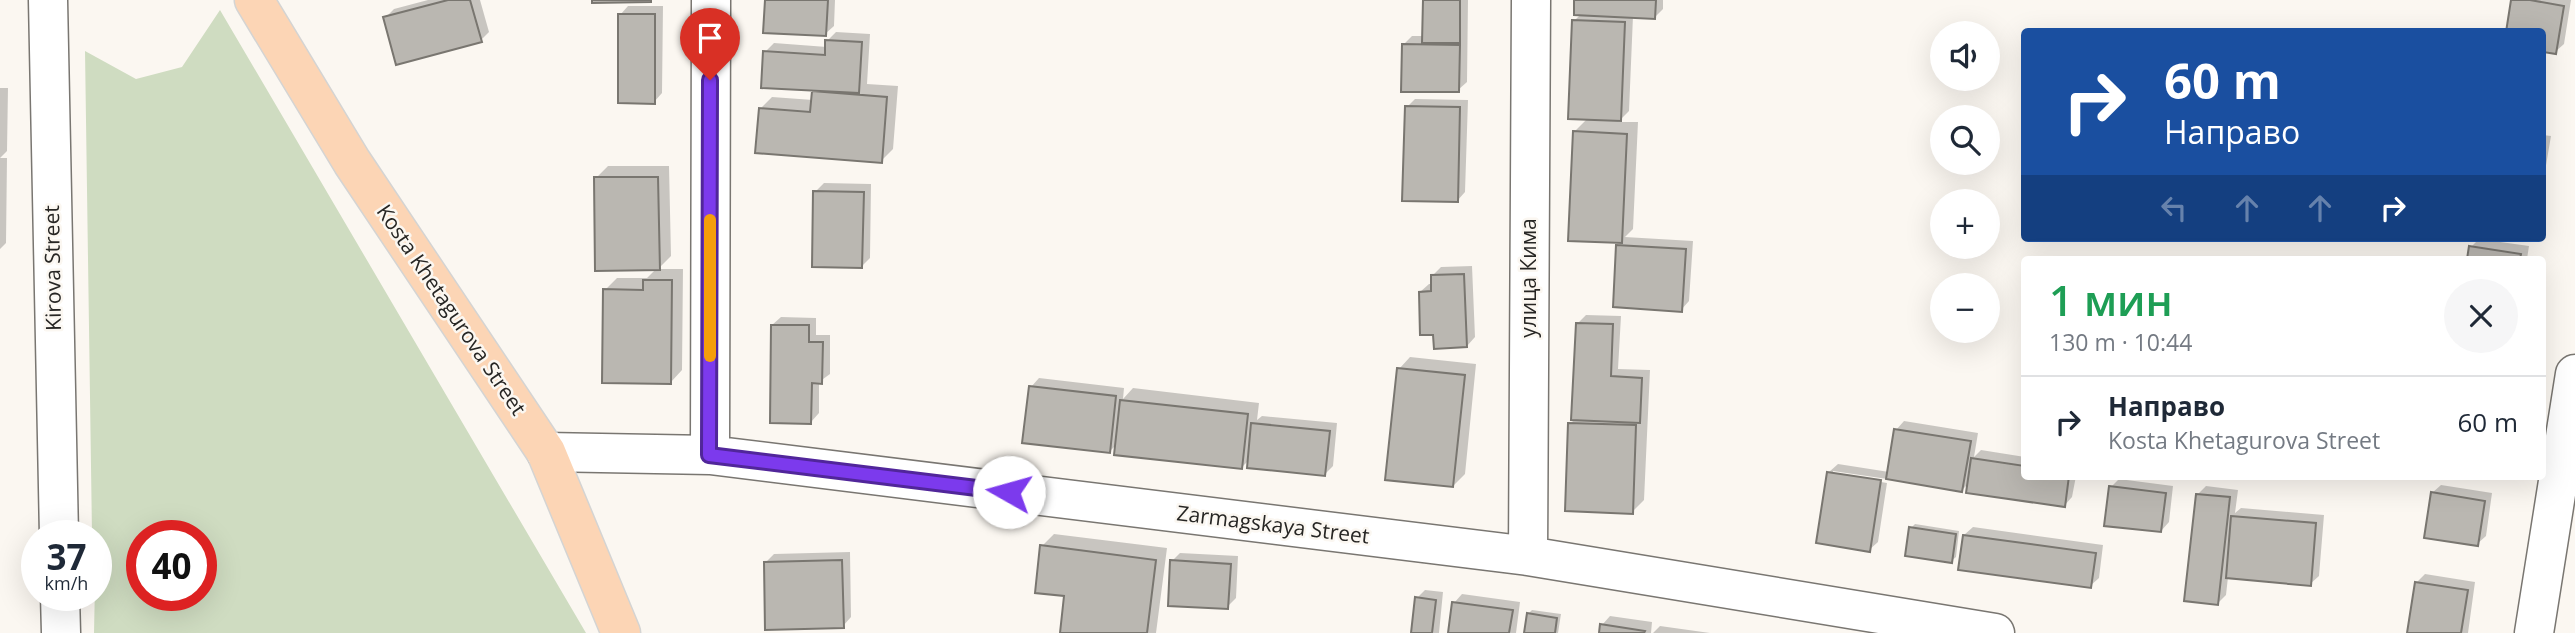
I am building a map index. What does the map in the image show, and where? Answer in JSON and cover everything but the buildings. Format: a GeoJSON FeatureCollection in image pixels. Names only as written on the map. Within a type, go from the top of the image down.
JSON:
{"type":"FeatureCollection","features":[{"type":"Feature","properties":{"kind":"main road","name":"Kosta Khetagurova Street"},"geometry":{"type":"LineString","coordinates":[[254,0],[352,162],[546,452],[621,633]]}},
{"type":"Feature","properties":{"kind":"street","name":"Kirova Street"},"geometry":{"type":"LineString","coordinates":[[48,0],[59,520]]}},
{"type":"Feature","properties":{"kind":"street"},"geometry":{"type":"LineString","coordinates":[[709,455],[711,0]]}},
{"type":"Feature","properties":{"kind":"street","name":"улица Кима"},"geometry":{"type":"LineString","coordinates":[[1528,556],[1531,0]]}},
{"type":"Feature","properties":{"kind":"street"},"geometry":{"type":"LineString","coordinates":[[2534,633],[2575,374]]}},
{"type":"Feature","properties":{"kind":"street","name":"Zarmagskaya Street"},"geometry":{"type":"LineString","coordinates":[[546,452],[709,455],[1528,556],[1995,633]]}},
{"type":"Feature","properties":{"kind":"street"},"geometry":{"type":"LineString","coordinates":[[60,611],[61,633]]}},
{"type":"Feature","properties":{"kind":"green space"},"geometry":{"type":"Polygon","coordinates":[[[220,10],[586,633],[94,633],[94,611],[112,611],[112,520],[92,520],[85,51],[136,79],[182,67],[220,10]]]}},
{"type":"Feature","properties":{"kind":"slow traffic"},"geometry":{"type":"LineString","coordinates":[[710,220],[710,356]]}},
{"type":"Feature","properties":{"kind":"route"},"geometry":{"type":"LineString","coordinates":[[710,80],[709,455],[1009,492]]}}]}
